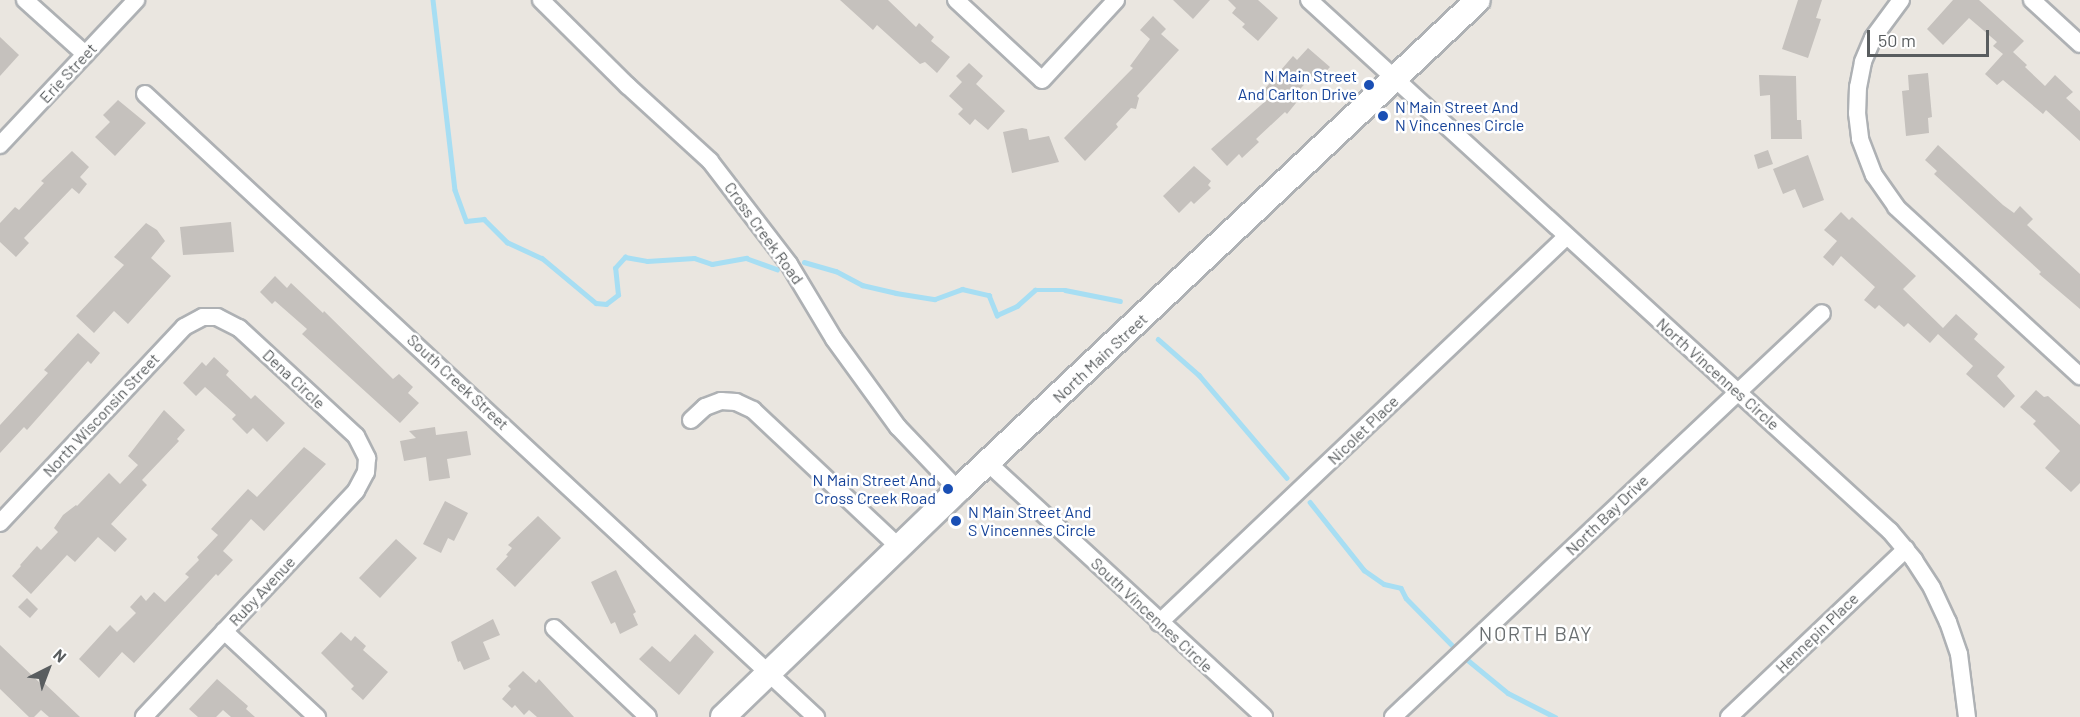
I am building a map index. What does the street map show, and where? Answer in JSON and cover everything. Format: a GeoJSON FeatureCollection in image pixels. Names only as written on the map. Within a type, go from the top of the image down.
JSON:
{"type":"FeatureCollection","features":[{"type":"Feature","properties":{"kind":"main road","name":"North Main Street"},"geometry":{"type":"LineString","coordinates":[[723,717],[958,490],[1478,0]]}},
{"type":"Feature","properties":{"kind":"street"},"geometry":{"type":"LineString","coordinates":[[25,0],[85,54]]}},
{"type":"Feature","properties":{"kind":"street","name":"Erie Street"},"geometry":{"type":"LineString","coordinates":[[0,145],[136,0]]}},
{"type":"Feature","properties":{"kind":"street","name":"Cross Creek Road"},"geometry":{"type":"LineString","coordinates":[[541,0],[710,161],[789,264],[834,339],[898,427],[958,490]]}},
{"type":"Feature","properties":{"kind":"street"},"geometry":{"type":"LineString","coordinates":[[956,0],[1042,80],[1116,0]]}},
{"type":"Feature","properties":{"kind":"street","name":"North Vincennes Circle"},"geometry":{"type":"LineString","coordinates":[[1310,0],[1890,531],[1906,549],[1932,588],[1948,622],[1959,654],[1967,717]]}},
{"type":"Feature","properties":{"kind":"street"},"geometry":{"type":"LineString","coordinates":[[1901,0],[1873,38],[1863,62],[1858,87],[1857,113],[1860,139],[1874,175],[1896,207],[2080,376]]}},
{"type":"Feature","properties":{"kind":"street"},"geometry":{"type":"LineString","coordinates":[[2032,0],[2080,44]]}},
{"type":"Feature","properties":{"kind":"street","name":"South Creek Street"},"geometry":{"type":"LineString","coordinates":[[144,94],[816,717]]}},
{"type":"Feature","properties":{"kind":"street","name":"Nicolet Place"},"geometry":{"type":"LineString","coordinates":[[1159,623],[1567,236]]}},
{"type":"Feature","properties":{"kind":"street","name":"North Bay Drive"},"geometry":{"type":"LineString","coordinates":[[1393,717],[1822,313]]}},
{"type":"Feature","properties":{"kind":"street","name":"Dena Circle"},"geometry":{"type":"LineString","coordinates":[[208,317],[231,321],[239,328],[356,436],[367,458]]}},
{"type":"Feature","properties":{"kind":"street","name":"North Wisconsin Street"},"geometry":{"type":"LineString","coordinates":[[0,523],[184,327],[193,321],[208,317]]}},
{"type":"Feature","properties":{"kind":"street"},"geometry":{"type":"LineString","coordinates":[[691,420],[705,407],[721,401],[736,402],[753,410],[899,547]]}},
{"type":"Feature","properties":{"kind":"street","name":"Ruby Avenue"},"geometry":{"type":"LineString","coordinates":[[144,717],[356,491],[366,472],[367,458]]}},
{"type":"Feature","properties":{"kind":"street","name":"South Vincennes Circle"},"geometry":{"type":"LineString","coordinates":[[988,463],[1159,623],[1264,717]]}},
{"type":"Feature","properties":{"kind":"street","name":"Hennepin Place"},"geometry":{"type":"LineString","coordinates":[[1729,717],[1906,549]]}},
{"type":"Feature","properties":{"kind":"street"},"geometry":{"type":"LineString","coordinates":[[554,628],[648,717]]}},
{"type":"Feature","properties":{"kind":"street"},"geometry":{"type":"LineString","coordinates":[[224,631],[317,717]]}},
{"type":"Feature","properties":{"kind":"building"},"geometry":{"type":"Polygon","coordinates":[[[840,0],[888,0],[916,27],[919,23],[934,37],[931,41],[950,57],[937,73],[925,62],[920,64],[877,25],[873,30],[840,0]]]}},
{"type":"Feature","properties":{"kind":"building"},"geometry":{"type":"Polygon","coordinates":[[[1173,0],[1210,0],[1193,19],[1173,0]]]}},
{"type":"Feature","properties":{"kind":"building"},"geometry":{"type":"Polygon","coordinates":[[[1228,0],[1258,0],[1278,18],[1258,41],[1242,27],[1245,24],[1232,13],[1236,8],[1228,0]]]}},
{"type":"Feature","properties":{"kind":"building"},"geometry":{"type":"Polygon","coordinates":[[[1798,0],[1822,0],[1816,18],[1821,19],[1808,58],[1782,49],[1798,0]]]}},
{"type":"Feature","properties":{"kind":"building"},"geometry":{"type":"Polygon","coordinates":[[[1953,0],[1979,0],[2024,41],[2013,52],[2027,65],[2025,67],[2045,86],[2055,75],[2073,92],[2066,98],[2080,111],[2080,141],[2046,110],[2043,114],[2003,80],[1997,85],[1985,74],[2003,54],[1993,46],[1997,42],[1969,18],[1943,45],[1927,29],[1953,0]]]}},
{"type":"Feature","properties":{"kind":"building"},"geometry":{"type":"Polygon","coordinates":[[[1153,16],[1166,29],[1161,34],[1179,50],[1137,96],[1139,98],[1136,109],[1131,108],[1116,124],[1118,127],[1085,161],[1064,138],[1133,68],[1130,66],[1150,39],[1140,30],[1153,16]]]}},
{"type":"Feature","properties":{"kind":"building"},"geometry":{"type":"Polygon","coordinates":[[[0,37],[19,55],[0,76],[0,37]]]}},
{"type":"Feature","properties":{"kind":"building"},"geometry":{"type":"Polygon","coordinates":[[[1308,48],[1330,67],[1317,81],[1312,76],[1291,99],[1296,103],[1287,114],[1285,112],[1256,139],[1259,142],[1242,158],[1239,154],[1227,166],[1211,149],[1269,98],[1262,92],[1293,56],[1297,60],[1308,48]]]}},
{"type":"Feature","properties":{"kind":"building"},"geometry":{"type":"Polygon","coordinates":[[[969,63],[983,76],[976,84],[1005,111],[988,130],[975,119],[970,125],[958,114],[963,109],[949,96],[962,82],[956,76],[969,63]]]}},
{"type":"Feature","properties":{"kind":"building"},"geometry":{"type":"Polygon","coordinates":[[[1928,73],[1932,117],[1928,118],[1929,133],[1906,136],[1902,91],[1909,90],[1908,75],[1928,73]]]}},
{"type":"Feature","properties":{"kind":"building"},"geometry":{"type":"Polygon","coordinates":[[[1759,75],[1796,76],[1797,120],[1801,120],[1802,139],[1771,139],[1770,95],[1760,96],[1759,75]]]}},
{"type":"Feature","properties":{"kind":"building"},"geometry":{"type":"Polygon","coordinates":[[[118,100],[146,123],[115,156],[95,137],[110,122],[103,115],[118,100]]]}},
{"type":"Feature","properties":{"kind":"building"},"geometry":{"type":"Polygon","coordinates":[[[1027,129],[1029,140],[1049,136],[1059,162],[1012,173],[1003,132],[1027,129]]]}},
{"type":"Feature","properties":{"kind":"building"},"geometry":{"type":"Polygon","coordinates":[[[1938,145],[2003,205],[2014,213],[2020,206],[2033,219],[2027,225],[2080,274],[2080,309],[2039,274],[2041,272],[1934,174],[1937,171],[1925,160],[1938,145]]]}},
{"type":"Feature","properties":{"kind":"building"},"geometry":{"type":"Polygon","coordinates":[[[1768,150],[1773,164],[1758,169],[1754,155],[1768,150]]]}},
{"type":"Feature","properties":{"kind":"building"},"geometry":{"type":"Polygon","coordinates":[[[72,151],[89,167],[80,177],[87,184],[79,194],[72,188],[24,238],[29,243],[16,257],[0,242],[0,223],[15,207],[19,210],[44,183],[41,181],[72,151]]]}},
{"type":"Feature","properties":{"kind":"building"},"geometry":{"type":"Polygon","coordinates":[[[1808,155],[1824,200],[1803,208],[1795,189],[1783,194],[1773,169],[1808,155]]]}},
{"type":"Feature","properties":{"kind":"building"},"geometry":{"type":"Polygon","coordinates":[[[1194,166],[1211,181],[1208,185],[1211,188],[1194,204],[1191,201],[1179,213],[1163,196],[1194,166]]]}},
{"type":"Feature","properties":{"kind":"building"},"geometry":{"type":"Polygon","coordinates":[[[1841,212],[1849,220],[1852,217],[1916,276],[1903,289],[1943,328],[1956,314],[1978,334],[1974,339],[2005,367],[1997,376],[2015,396],[2004,408],[1966,374],[1973,366],[1938,334],[1930,343],[1908,323],[1904,327],[1879,305],[1875,309],[1864,300],[1875,287],[1841,256],[1833,266],[1823,257],[1837,241],[1824,230],[1841,212]]]}},
{"type":"Feature","properties":{"kind":"building"},"geometry":{"type":"Polygon","coordinates":[[[231,222],[234,252],[183,255],[180,227],[231,222]]]}},
{"type":"Feature","properties":{"kind":"building"},"geometry":{"type":"Polygon","coordinates":[[[146,223],[157,230],[165,241],[151,258],[171,276],[128,324],[114,311],[94,333],[76,316],[124,265],[114,257],[146,223]]]}},
{"type":"Feature","properties":{"kind":"building"},"geometry":{"type":"Polygon","coordinates":[[[275,276],[287,288],[291,283],[323,313],[324,311],[393,379],[399,374],[413,387],[408,393],[419,403],[400,423],[302,334],[307,329],[275,301],[272,304],[260,292],[275,276]]]}},
{"type":"Feature","properties":{"kind":"building"},"geometry":{"type":"Polygon","coordinates":[[[78,333],[100,353],[91,364],[88,361],[27,430],[24,427],[0,453],[0,425],[48,373],[44,370],[78,333]]]}},
{"type":"Feature","properties":{"kind":"building"},"geometry":{"type":"Polygon","coordinates":[[[214,357],[229,371],[226,375],[251,399],[255,395],[285,423],[267,442],[253,428],[247,434],[232,419],[236,415],[205,387],[196,396],[183,383],[202,362],[206,366],[214,357]]]}},
{"type":"Feature","properties":{"kind":"building"},"geometry":{"type":"Polygon","coordinates":[[[2036,390],[2044,397],[2048,396],[2080,425],[2080,483],[2071,492],[2045,468],[2060,451],[2033,424],[2036,421],[2020,407],[2036,390]]]}},
{"type":"Feature","properties":{"kind":"building"},"geometry":{"type":"Polygon","coordinates":[[[164,410],[185,430],[177,439],[179,441],[142,480],[147,485],[111,524],[127,539],[115,552],[98,537],[75,562],[67,555],[31,594],[12,576],[37,546],[41,550],[58,532],[54,528],[63,515],[77,506],[109,473],[120,484],[138,465],[128,456],[164,410]]]}},
{"type":"Feature","properties":{"kind":"building"},"geometry":{"type":"Polygon","coordinates":[[[435,427],[436,435],[467,431],[471,455],[447,459],[450,478],[429,481],[426,457],[404,461],[400,441],[416,438],[409,431],[435,427]]]}},
{"type":"Feature","properties":{"kind":"building"},"geometry":{"type":"Polygon","coordinates":[[[304,447],[326,464],[264,531],[251,519],[223,551],[233,560],[218,576],[216,574],[134,663],[122,652],[99,678],[79,659],[110,625],[117,632],[136,613],[130,607],[141,595],[146,601],[154,592],[165,602],[189,577],[185,574],[199,560],[197,557],[218,535],[211,529],[248,489],[257,497],[304,447]]]}},
{"type":"Feature","properties":{"kind":"building"},"geometry":{"type":"Polygon","coordinates":[[[445,501],[468,513],[454,541],[448,538],[441,553],[423,544],[445,501]]]}},
{"type":"Feature","properties":{"kind":"building"},"geometry":{"type":"Polygon","coordinates":[[[538,516],[561,538],[515,587],[496,569],[512,548],[508,545],[538,516]]]}},
{"type":"Feature","properties":{"kind":"building"},"geometry":{"type":"Polygon","coordinates":[[[396,539],[417,558],[380,598],[359,578],[396,539]]]}},
{"type":"Feature","properties":{"kind":"building"},"geometry":{"type":"Polygon","coordinates":[[[616,570],[636,612],[633,614],[638,625],[620,634],[615,622],[611,624],[591,582],[616,570]]]}},
{"type":"Feature","properties":{"kind":"building"},"geometry":{"type":"Polygon","coordinates":[[[27,598],[38,609],[30,618],[18,607],[27,598]]]}},
{"type":"Feature","properties":{"kind":"building"},"geometry":{"type":"Polygon","coordinates":[[[493,619],[500,635],[483,642],[490,659],[464,670],[460,661],[458,662],[451,642],[493,619]]]}},
{"type":"Feature","properties":{"kind":"building"},"geometry":{"type":"Polygon","coordinates":[[[341,632],[351,641],[355,636],[366,646],[363,650],[388,672],[363,700],[351,689],[354,686],[321,653],[341,632]]]}},
{"type":"Feature","properties":{"kind":"building"},"geometry":{"type":"Polygon","coordinates":[[[695,634],[714,652],[679,695],[639,659],[652,646],[670,662],[695,634]]]}},
{"type":"Feature","properties":{"kind":"building"},"geometry":{"type":"Polygon","coordinates":[[[0,645],[80,717],[49,717],[41,710],[34,717],[29,717],[0,689],[0,645]]]}},
{"type":"Feature","properties":{"kind":"building"},"geometry":{"type":"Polygon","coordinates":[[[523,671],[536,683],[539,679],[574,717],[537,717],[529,710],[524,715],[515,705],[512,708],[502,699],[511,689],[508,686],[523,671]]]}},
{"type":"Feature","properties":{"kind":"building"},"geometry":{"type":"Polygon","coordinates":[[[217,679],[248,706],[246,709],[255,717],[231,717],[223,710],[216,717],[198,717],[189,709],[217,679]]]}},
{"type":"Feature","properties":{"kind":"waterway"},"geometry":{"type":"LineString","coordinates":[[433,0],[455,190],[466,221],[484,219],[507,242],[542,258],[596,303],[606,304],[618,295],[615,268],[625,257],[647,261],[694,258],[712,264],[746,258],[777,269]]}},
{"type":"Feature","properties":{"kind":"waterway"},"geometry":{"type":"LineString","coordinates":[[804,262],[836,271],[862,285],[896,293],[935,299],[962,289],[989,295],[997,315],[1017,306],[1035,290],[1065,290],[1120,301]]}},
{"type":"Feature","properties":{"kind":"waterway"},"geometry":{"type":"LineString","coordinates":[[1158,339],[1199,375],[1287,478]]}},
{"type":"Feature","properties":{"kind":"waterway"},"geometry":{"type":"LineString","coordinates":[[1310,502],[1364,570],[1384,584],[1401,588],[1406,598],[1457,650]]}},
{"type":"Feature","properties":{"kind":"waterway"},"geometry":{"type":"LineString","coordinates":[[1463,656],[1508,693],[1555,717]]}},
{"type":"Feature","properties":{"kind":"place","name":"N Main Street And Carlton Drive"},"geometry":{"type":"Point","coordinates":[1369,85]}},
{"type":"Feature","properties":{"kind":"place","name":"N Main Street And N Vincennes Circle"},"geometry":{"type":"Point","coordinates":[1383,116]}},
{"type":"Feature","properties":{"kind":"place","name":"N Main Street And Cross Creek Road"},"geometry":{"type":"Point","coordinates":[948,489]}},
{"type":"Feature","properties":{"kind":"place","name":"N Main Street And S Vincennes Circle"},"geometry":{"type":"Point","coordinates":[956,521]}},
{"type":"Feature","properties":{"kind":"district","name":"NORTH BAY"},"geometry":{"type":"Point","coordinates":[1536,633]}}]}
